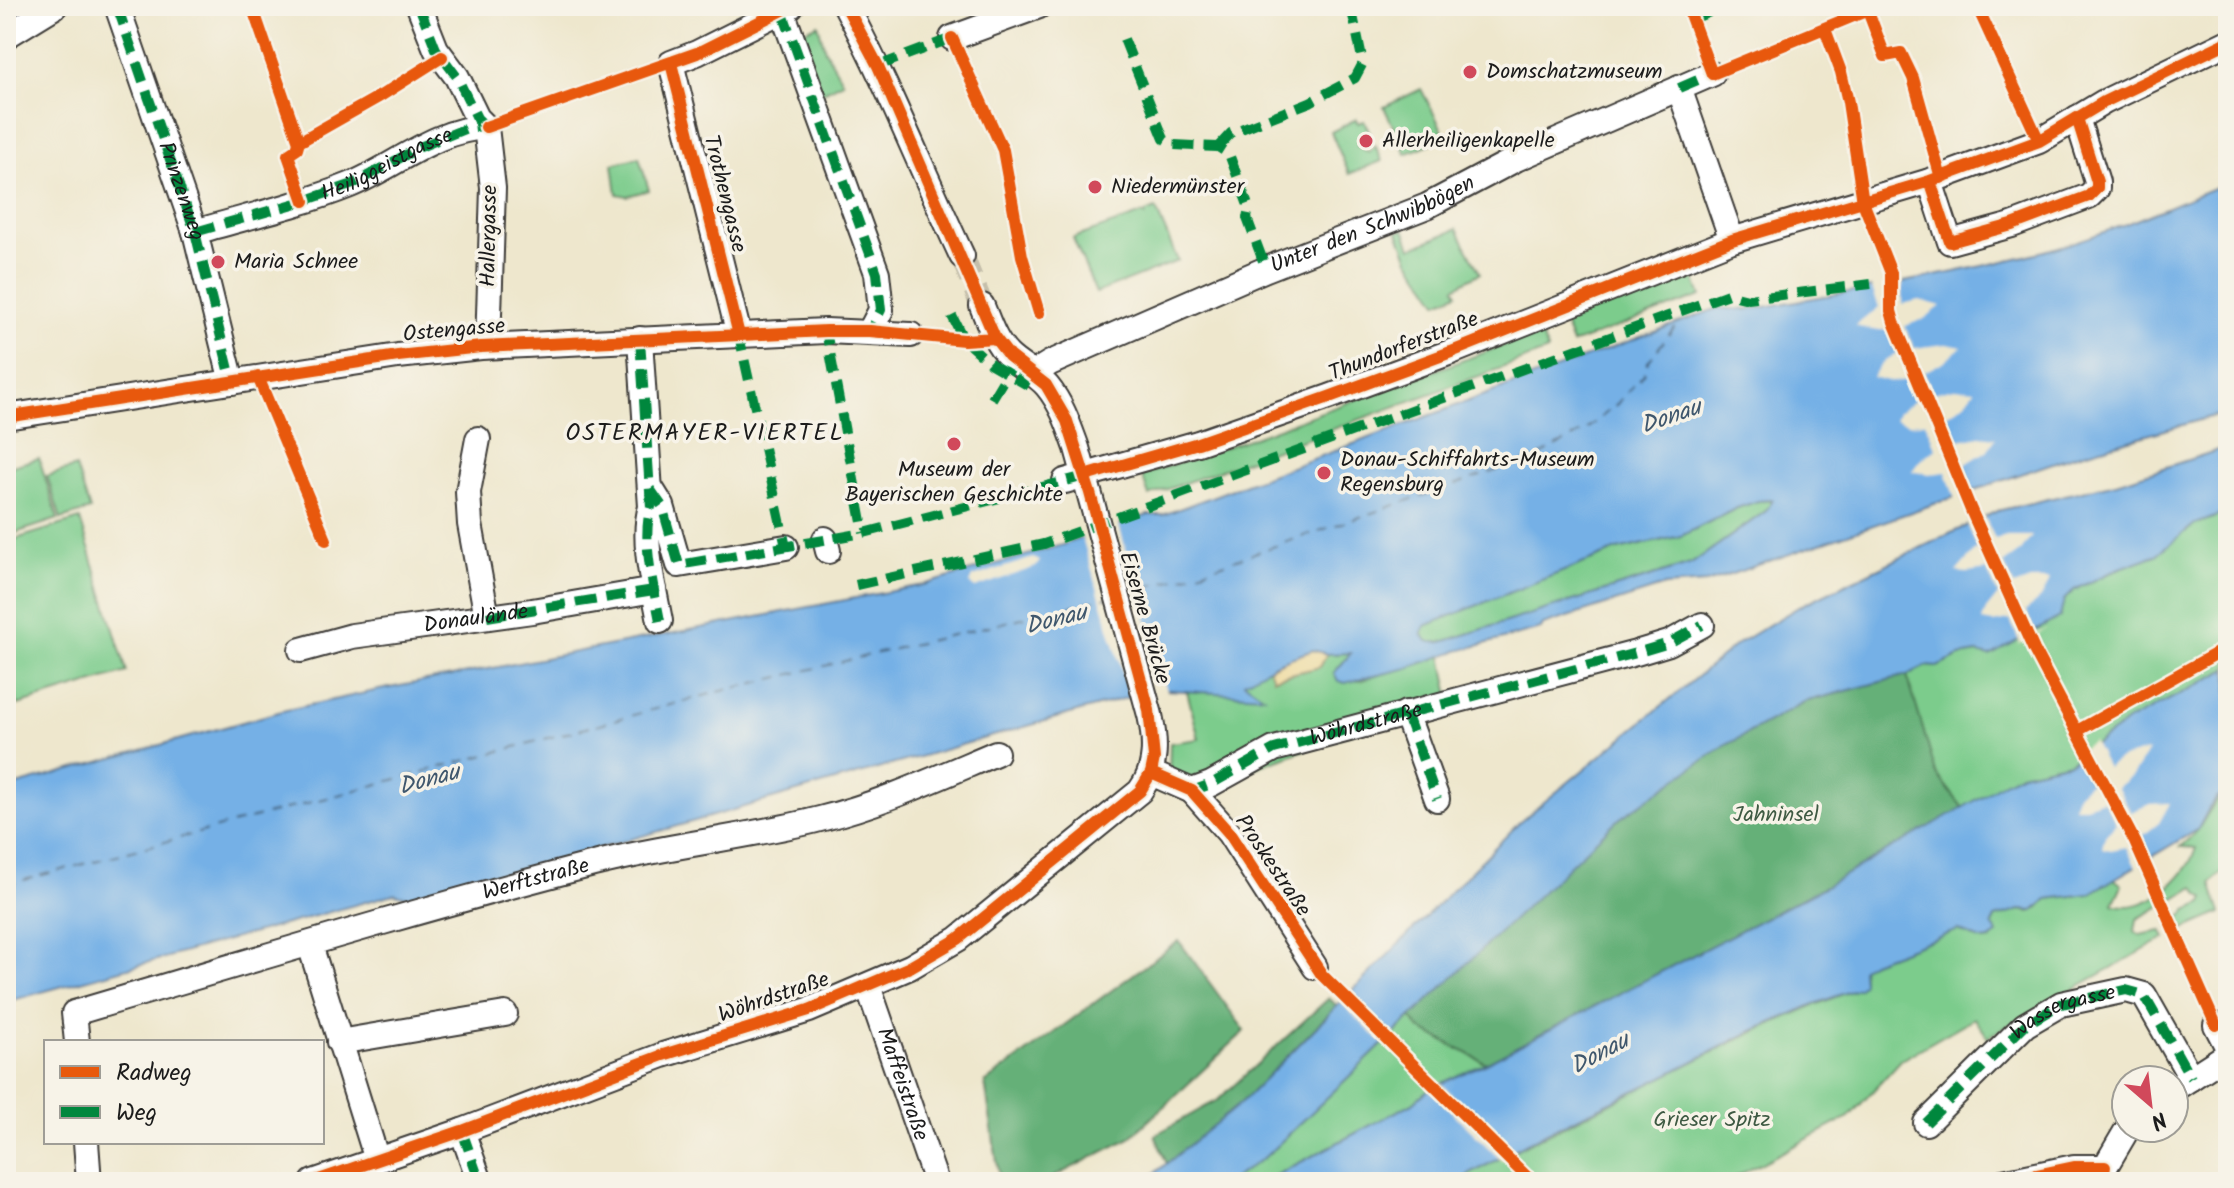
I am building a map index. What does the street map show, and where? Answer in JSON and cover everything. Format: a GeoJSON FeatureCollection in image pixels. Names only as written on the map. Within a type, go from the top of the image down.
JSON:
{"type":"FeatureCollection","features":[{"type":"Feature","properties":{"kind":"street"},"geometry":{"type":"LineString","coordinates":[[6,36],[55,6]]}},
{"type":"Feature","properties":{"kind":"street","name":"Prinzenweg"},"geometry":{"type":"LineString","coordinates":[[117,6],[195,232],[232,382]]}},
{"type":"Feature","properties":{"kind":"street"},"geometry":{"type":"LineString","coordinates":[[419,6],[436,49],[457,77],[477,118],[486,127]]}},
{"type":"Feature","properties":{"kind":"street"},"geometry":{"type":"LineString","coordinates":[[846,6],[888,89],[962,256]]}},
{"type":"Feature","properties":{"kind":"street"},"geometry":{"type":"LineString","coordinates":[[952,38],[1039,6]]}},
{"type":"Feature","properties":{"kind":"street"},"geometry":{"type":"LineString","coordinates":[[787,8],[835,159],[877,273],[881,310],[870,331]]}},
{"type":"Feature","properties":{"kind":"street","name":"Trothengasse"},"geometry":{"type":"LineString","coordinates":[[739,335],[671,63],[787,8]]}},
{"type":"Feature","properties":{"kind":"street","name":"Thundorferstraße"},"geometry":{"type":"LineString","coordinates":[[1075,479],[1198,443],[1363,385],[1732,240],[1930,181],[2039,141],[2104,102],[2228,42]]}},
{"type":"Feature","properties":{"kind":"street","name":"Unter den Schwibbögen"},"geometry":{"type":"LineString","coordinates":[[1034,373],[1050,363],[1266,269],[1427,206],[1516,159],[1712,74]]}},
{"type":"Feature","properties":{"kind":"street"},"geometry":{"type":"LineString","coordinates":[[1679,88],[1732,240]]}},
{"type":"Feature","properties":{"kind":"street"},"geometry":{"type":"LineString","coordinates":[[1930,181],[1950,242],[2012,225],[2089,196],[2094,193],[2097,182],[2077,118]]}},
{"type":"Feature","properties":{"kind":"street","name":"Heiliggeistgasse"},"geometry":{"type":"LineString","coordinates":[[195,232],[353,184],[420,147],[467,128],[486,127]]}},
{"type":"Feature","properties":{"kind":"street","name":"Hallergasse"},"geometry":{"type":"LineString","coordinates":[[486,127],[493,188],[488,346]]}},
{"type":"Feature","properties":{"kind":"street","name":"Eiserne Brücke"},"geometry":{"type":"LineString","coordinates":[[982,306],[995,338],[1009,356],[1046,385],[1064,413],[1075,479],[1096,520],[1148,705],[1155,745],[1151,773]]}},
{"type":"Feature","properties":{"kind":"street","name":"Ostengasse"},"geometry":{"type":"LineString","coordinates":[[6,417],[398,356],[488,346],[870,331],[911,335]]}},
{"type":"Feature","properties":{"kind":"street"},"geometry":{"type":"LineString","coordinates":[[640,339],[651,507],[648,518],[652,579],[660,621]]}},
{"type":"Feature","properties":{"kind":"street"},"geometry":{"type":"LineString","coordinates":[[478,439],[468,492],[470,524],[487,617]]}},
{"type":"Feature","properties":{"kind":"street"},"geometry":{"type":"LineString","coordinates":[[650,489],[662,506],[679,565],[786,547]]}},
{"type":"Feature","properties":{"kind":"street","name":"Donaulände"},"geometry":{"type":"LineString","coordinates":[[301,650],[352,636],[487,617],[652,579]]}},
{"type":"Feature","properties":{"kind":"street","name":"Wöhrdstraße"},"geometry":{"type":"LineString","coordinates":[[1192,791],[1211,784],[1274,749],[1636,653],[1669,643],[1702,625]]}},
{"type":"Feature","properties":{"kind":"street"},"geometry":{"type":"LineString","coordinates":[[1406,713],[1437,799]]}},
{"type":"Feature","properties":{"kind":"street","name":"Werftstraße"},"geometry":{"type":"LineString","coordinates":[[77,1040],[74,1013],[463,899],[598,863],[823,819],[895,795],[996,753]]}},
{"type":"Feature","properties":{"kind":"street"},"geometry":{"type":"LineString","coordinates":[[1151,773],[1192,791]]}},
{"type":"Feature","properties":{"kind":"street","name":"Wöhrdstraße"},"geometry":{"type":"LineString","coordinates":[[313,1182],[462,1131],[663,1055],[809,1010],[910,967],[958,939],[1140,791],[1151,773]]}},
{"type":"Feature","properties":{"kind":"street","name":"Proskestraße"},"geometry":{"type":"LineString","coordinates":[[1192,791],[1229,833],[1315,967]]}},
{"type":"Feature","properties":{"kind":"street"},"geometry":{"type":"LineString","coordinates":[[310,945],[377,1160]]}},
{"type":"Feature","properties":{"kind":"street","name":"Maffeistraße"},"geometry":{"type":"LineString","coordinates":[[868,986],[936,1182]]}},
{"type":"Feature","properties":{"kind":"street","name":"Wassergasse"},"geometry":{"type":"LineString","coordinates":[[1926,1123],[2025,1025],[2061,1004],[2126,990],[2144,995],[2173,1064]]}},
{"type":"Feature","properties":{"kind":"street"},"geometry":{"type":"LineString","coordinates":[[339,1042],[505,1014]]}},
{"type":"Feature","properties":{"kind":"street"},"geometry":{"type":"LineString","coordinates":[[2190,1078],[2228,1051],[2216,1025]]}},
{"type":"Feature","properties":{"kind":"street"},"geometry":{"type":"LineString","coordinates":[[462,1131],[480,1182]]}},
{"type":"Feature","properties":{"kind":"street"},"geometry":{"type":"LineString","coordinates":[[86,1144],[89,1182]]}},
{"type":"Feature","properties":{"kind":"street"},"geometry":{"type":"LineString","coordinates":[[2003,1182],[2074,1167],[2105,1174],[2120,1144]]}},
{"type":"Feature","properties":{"kind":"green space"},"geometry":{"type":"Polygon","coordinates":[[[818,24],[825,50],[843,82],[819,94],[798,34],[818,24]]]}},
{"type":"Feature","properties":{"kind":"green space"},"geometry":{"type":"Polygon","coordinates":[[[1421,89],[1446,137],[1406,154],[1384,107],[1421,89]]]}},
{"type":"Feature","properties":{"kind":"green space"},"geometry":{"type":"Polygon","coordinates":[[[1356,119],[1358,123],[1364,121],[1370,133],[1361,134],[1357,146],[1369,152],[1375,145],[1382,161],[1349,174],[1331,132],[1356,119]]]}},
{"type":"Feature","properties":{"kind":"green space"},"geometry":{"type":"Polygon","coordinates":[[[639,157],[649,190],[627,196],[617,194],[613,164],[639,157]]]}},
{"type":"Feature","properties":{"kind":"green space"},"geometry":{"type":"Polygon","coordinates":[[[1156,209],[1178,261],[1096,293],[1073,238],[1142,214],[1145,216],[1145,213],[1156,209]]]}},
{"type":"Feature","properties":{"kind":"green space"},"geometry":{"type":"Polygon","coordinates":[[[1404,229],[1411,248],[1457,229],[1480,273],[1455,287],[1458,293],[1438,302],[1409,259],[1398,232],[1404,229]]]}},
{"type":"Feature","properties":{"kind":"green space"},"geometry":{"type":"Polygon","coordinates":[[[1692,271],[1701,296],[1572,344],[1563,320],[1692,271]]]}},
{"type":"Feature","properties":{"kind":"green space"},"geometry":{"type":"Polygon","coordinates":[[[1540,332],[1548,351],[1149,496],[1142,475],[1540,332]]]}},
{"type":"Feature","properties":{"kind":"green space"},"geometry":{"type":"Polygon","coordinates":[[[39,458],[58,519],[6,536],[6,468],[39,458]]]}},
{"type":"Feature","properties":{"kind":"green space"},"geometry":{"type":"Polygon","coordinates":[[[76,467],[90,510],[61,519],[47,476],[76,467]]]}},
{"type":"Feature","properties":{"kind":"green space"},"geometry":{"type":"Polygon","coordinates":[[[1774,500],[1766,511],[1691,564],[1442,642],[1432,643],[1425,639],[1422,632],[1424,626],[1617,550],[1681,536],[1737,508],[1758,501],[1774,500]]]}},
{"type":"Feature","properties":{"kind":"green space","name":"Jahninsel"},"geometry":{"type":"Polygon","coordinates":[[[2228,512],[2228,669],[2130,720],[2070,762],[2021,773],[1963,808],[1486,1063],[1429,1089],[1413,1103],[1263,1182],[1228,1182],[1265,1157],[1616,821],[1926,666],[1937,667],[1960,656],[1977,653],[2064,600],[2074,590],[2156,554],[2194,525],[2228,512]]]}},
{"type":"Feature","properties":{"kind":"green space"},"geometry":{"type":"Polygon","coordinates":[[[80,519],[127,672],[18,705],[6,666],[6,542],[80,519]]]}},
{"type":"Feature","properties":{"kind":"green space"},"geometry":{"type":"Polygon","coordinates":[[[1352,653],[1334,673],[1359,681],[1442,656],[1451,701],[1406,713],[1211,784],[1169,780],[1170,743],[1199,739],[1187,691],[1262,695],[1243,682],[1269,668],[1274,678],[1320,667],[1327,654],[1352,653]]]}},
{"type":"Feature","properties":{"kind":"green space"},"geometry":{"type":"Polygon","coordinates":[[[1907,675],[1936,773],[1963,808],[1822,888],[1486,1063],[1420,1029],[1410,1016],[1616,821],[1719,749],[1804,702],[1907,675]]]}},
{"type":"Feature","properties":{"kind":"green space","name":"Grieser Spitz"},"geometry":{"type":"Polygon","coordinates":[[[2228,792],[2228,867],[2211,883],[2221,913],[2184,929],[2178,920],[2187,910],[2203,903],[2205,898],[2195,887],[2137,919],[2135,931],[2140,935],[2162,931],[2165,938],[1988,1037],[1974,1018],[1901,1060],[1849,1117],[1726,1182],[1456,1182],[1729,1044],[1859,988],[1863,979],[1862,968],[1872,962],[1958,930],[1984,941],[1991,940],[1995,918],[2020,910],[2031,912],[2047,899],[2089,894],[2113,878],[2122,885],[2113,904],[2126,906],[2151,899],[2184,871],[2196,848],[2180,847],[2197,831],[2214,804],[2228,792]]]}},
{"type":"Feature","properties":{"kind":"green space"},"geometry":{"type":"Polygon","coordinates":[[[1179,941],[1245,1031],[1130,1138],[1044,1182],[1000,1182],[985,1083],[1179,941]]]}},
{"type":"Feature","properties":{"kind":"green space"},"geometry":{"type":"Polygon","coordinates":[[[1329,998],[1337,1006],[1242,1102],[1167,1164],[1155,1135],[1219,1099],[1329,998]]]}},
{"type":"Feature","properties":{"kind":"sand"},"geometry":{"type":"Polygon","coordinates":[[[1313,650],[1327,654],[1320,667],[1273,678],[1269,668],[1313,650]]]}},
{"type":"Feature","properties":{"kind":"water","name":"Donau"},"geometry":{"type":"Polygon","coordinates":[[[2228,182],[2228,412],[2070,457],[1706,583],[1665,586],[1543,625],[1541,629],[1450,653],[1408,668],[1345,683],[1338,681],[1334,673],[1351,653],[1327,654],[1313,650],[1277,663],[1244,682],[1264,696],[1168,690],[1126,698],[411,902],[408,897],[394,894],[6,1002],[6,788],[282,711],[923,585],[1062,545],[1148,515],[1163,515],[1718,308],[1748,310],[2014,259],[2097,235],[2228,182]],[[1773,500],[1737,508],[1681,536],[1617,550],[1425,626],[1422,633],[1430,642],[1442,642],[1691,564],[1766,511],[1773,500]]]}},
{"type":"Feature","properties":{"kind":"water"},"geometry":{"type":"Polygon","coordinates":[[[2228,447],[2228,512],[2194,525],[2156,555],[2074,590],[2064,600],[2060,617],[1990,656],[1977,653],[1960,656],[1937,667],[1926,666],[1907,675],[1804,702],[1719,749],[1616,821],[1265,1157],[1228,1182],[1144,1182],[1242,1102],[1521,821],[1737,644],[1802,605],[1997,511],[2120,482],[2228,447]]]}},
{"type":"Feature","properties":{"kind":"water","name":"Donau"},"geometry":{"type":"Polygon","coordinates":[[[2228,669],[2228,792],[2217,798],[2198,829],[2089,894],[2047,899],[2034,911],[2020,910],[1995,918],[1992,925],[1998,934],[1988,940],[1978,940],[1958,930],[1872,962],[1862,968],[1863,983],[1859,988],[1748,1033],[1547,1132],[1456,1182],[1263,1182],[1413,1103],[1429,1089],[1486,1063],[1822,888],[2021,773],[2070,762],[2130,720],[2228,669]]]}},
{"type":"Feature","properties":{"kind":"pier"},"geometry":{"type":"Polygon","coordinates":[[[1903,277],[1903,304],[1919,300],[1941,306],[1924,319],[1905,326],[1914,348],[1946,344],[1962,347],[1924,372],[1933,393],[1954,388],[1975,390],[1964,404],[1943,417],[1953,441],[1980,436],[1996,438],[1987,451],[1963,466],[1974,494],[1977,494],[1956,502],[1946,472],[1930,474],[1912,471],[1921,459],[1936,448],[1925,422],[1910,424],[1895,419],[1898,412],[1916,400],[1907,380],[1892,382],[1872,377],[1883,362],[1898,353],[1889,330],[1855,326],[1879,307],[1870,283],[1903,277]]]}},
{"type":"Feature","properties":{"kind":"pier"},"geometry":{"type":"Polygon","coordinates":[[[1983,513],[1995,539],[2032,536],[2021,551],[2004,563],[2014,586],[2030,580],[2050,580],[2041,598],[2026,611],[2036,633],[2048,628],[2018,645],[2020,643],[2010,620],[1982,621],[1998,595],[1987,570],[1956,572],[1977,548],[1966,521],[1983,513]]]}},
{"type":"Feature","properties":{"kind":"pier"},"geometry":{"type":"Polygon","coordinates":[[[1118,522],[1168,694],[1131,701],[1081,534],[1118,522]]]}},
{"type":"Feature","properties":{"kind":"pier"},"geometry":{"type":"Polygon","coordinates":[[[1033,558],[1040,561],[1036,567],[975,588],[970,584],[973,577],[1033,558]]]}},
{"type":"Feature","properties":{"kind":"pier"},"geometry":{"type":"Polygon","coordinates":[[[2093,741],[2107,768],[2119,759],[2148,751],[2132,776],[2117,787],[2131,812],[2150,804],[2170,803],[2159,823],[2141,837],[2152,860],[2137,869],[2126,847],[2102,848],[2105,836],[2116,823],[2103,800],[2073,807],[2078,793],[2092,780],[2077,752],[2093,741]]]}},
{"type":"Feature","properties":{"kind":"pier"},"geometry":{"type":"Polygon","coordinates":[[[1346,991],[1393,1037],[1384,1045],[1338,1000],[1346,991]]]}},
{"type":"Feature","properties":{"kind":"pier"},"geometry":{"type":"Polygon","coordinates":[[[1438,1080],[1513,1155],[1502,1161],[1426,1087],[1438,1080]]]}},
{"type":"Feature","properties":{"kind":"ferry route"},"geometry":{"type":"LineString","coordinates":[[1130,591],[1187,576],[1539,456],[1583,432],[1616,405],[1644,374],[1648,362],[1677,324]]}},
{"type":"Feature","properties":{"kind":"ferry route"},"geometry":{"type":"LineString","coordinates":[[6,885],[718,692],[1108,597]]}},
{"type":"Feature","properties":{"kind":"tunnel"},"geometry":{"type":"LineString","coordinates":[[962,256],[982,306]]}},
{"type":"Feature","properties":{"kind":"marked path"},"geometry":{"type":"LineString","coordinates":[[117,6],[195,232],[232,382]]}},
{"type":"Feature","properties":{"kind":"marked path"},"geometry":{"type":"LineString","coordinates":[[419,6],[436,49],[457,77],[477,118],[486,127]]}},
{"type":"Feature","properties":{"kind":"marked path"},"geometry":{"type":"LineString","coordinates":[[1218,147],[1231,133],[1310,102],[1355,78],[1363,63],[1351,6]]}},
{"type":"Feature","properties":{"kind":"marked path"},"geometry":{"type":"LineString","coordinates":[[1691,20],[1724,6]]}},
{"type":"Feature","properties":{"kind":"marked path"},"geometry":{"type":"LineString","coordinates":[[782,11],[877,273],[881,310],[870,331]]}},
{"type":"Feature","properties":{"kind":"marked path"},"geometry":{"type":"LineString","coordinates":[[878,66],[952,38]]}},
{"type":"Feature","properties":{"kind":"marked path"},"geometry":{"type":"LineString","coordinates":[[1124,39],[1164,139],[1173,145],[1218,147],[1229,154],[1249,208],[1247,218],[1266,269]]}},
{"type":"Feature","properties":{"kind":"marked path"},"geometry":{"type":"LineString","coordinates":[[1679,88],[1719,71]]}},
{"type":"Feature","properties":{"kind":"marked path"},"geometry":{"type":"LineString","coordinates":[[195,232],[353,184],[420,147],[467,128],[491,125]]}},
{"type":"Feature","properties":{"kind":"marked path"},"geometry":{"type":"LineString","coordinates":[[856,585],[1044,544],[1728,294],[1748,299],[1871,284]]}},
{"type":"Feature","properties":{"kind":"marked path"},"geometry":{"type":"LineString","coordinates":[[952,316],[964,340],[991,364],[1029,386]]}},
{"type":"Feature","properties":{"kind":"marked path"},"geometry":{"type":"LineString","coordinates":[[738,331],[786,547]]}},
{"type":"Feature","properties":{"kind":"marked path"},"geometry":{"type":"LineString","coordinates":[[832,331],[826,331],[864,533]]}},
{"type":"Feature","properties":{"kind":"marked path"},"geometry":{"type":"LineString","coordinates":[[640,339],[651,507],[647,534],[660,621]]}},
{"type":"Feature","properties":{"kind":"marked path"},"geometry":{"type":"LineString","coordinates":[[992,399],[1010,369]]}},
{"type":"Feature","properties":{"kind":"marked path"},"geometry":{"type":"LineString","coordinates":[[650,489],[662,506],[679,565],[864,533],[1085,476]]}},
{"type":"Feature","properties":{"kind":"marked path"},"geometry":{"type":"LineString","coordinates":[[487,617],[654,590]]}},
{"type":"Feature","properties":{"kind":"marked path"},"geometry":{"type":"LineString","coordinates":[[1188,789],[1192,791],[1211,784],[1274,749],[1636,653],[1669,643],[1702,625]]}},
{"type":"Feature","properties":{"kind":"marked path"},"geometry":{"type":"LineString","coordinates":[[1406,713],[1437,799]]}},
{"type":"Feature","properties":{"kind":"marked path"},"geometry":{"type":"LineString","coordinates":[[1926,1123],[2025,1025],[2061,1004],[2126,990],[2144,995],[2191,1078]]}},
{"type":"Feature","properties":{"kind":"marked path"},"geometry":{"type":"LineString","coordinates":[[462,1131],[480,1182]]}},
{"type":"Feature","properties":{"kind":"cycle path"},"geometry":{"type":"LineString","coordinates":[[252,6],[299,142],[297,149],[288,155],[304,201]]}},
{"type":"Feature","properties":{"kind":"cycle path"},"geometry":{"type":"LineString","coordinates":[[486,127],[697,53],[791,6]]}},
{"type":"Feature","properties":{"kind":"cycle path"},"geometry":{"type":"LineString","coordinates":[[313,1182],[462,1131],[663,1055],[809,1010],[910,967],[958,939],[1140,791],[1151,773],[1154,758],[1149,710],[1090,493],[1067,421],[1046,385],[1009,356],[995,338],[878,66],[846,6]]}},
{"type":"Feature","properties":{"kind":"cycle path"},"geometry":{"type":"LineString","coordinates":[[1687,6],[1712,74],[1878,6]]}},
{"type":"Feature","properties":{"kind":"cycle path"},"geometry":{"type":"LineString","coordinates":[[1977,6],[2039,141]]}},
{"type":"Feature","properties":{"kind":"cycle path"},"geometry":{"type":"LineString","coordinates":[[1868,11],[1885,56],[1901,53],[1913,78],[1941,178]]}},
{"type":"Feature","properties":{"kind":"cycle path"},"geometry":{"type":"LineString","coordinates":[[1825,29],[1848,102],[1863,202],[1891,273],[1894,322],[1971,510],[2034,650],[2135,842],[2216,1025]]}},
{"type":"Feature","properties":{"kind":"cycle path"},"geometry":{"type":"LineString","coordinates":[[952,38],[1003,150],[1022,256],[1039,313]]}},
{"type":"Feature","properties":{"kind":"cycle path"},"geometry":{"type":"LineString","coordinates":[[1085,476],[1198,443],[1329,397],[1732,240],[1930,181],[2039,141],[2104,102],[2228,42]]}},
{"type":"Feature","properties":{"kind":"cycle path"},"geometry":{"type":"LineString","coordinates":[[299,142],[442,57]]}},
{"type":"Feature","properties":{"kind":"cycle path"},"geometry":{"type":"LineString","coordinates":[[671,63],[739,335]]}},
{"type":"Feature","properties":{"kind":"cycle path"},"geometry":{"type":"LineString","coordinates":[[1930,181],[1950,242],[2012,225],[2089,196],[2097,188],[2097,182],[2077,118]]}},
{"type":"Feature","properties":{"kind":"cycle path"},"geometry":{"type":"LineString","coordinates":[[6,417],[398,356],[481,347],[826,331],[870,331],[964,340],[995,338]]}},
{"type":"Feature","properties":{"kind":"cycle path"},"geometry":{"type":"LineString","coordinates":[[258,377],[326,540]]}},
{"type":"Feature","properties":{"kind":"cycle path"},"geometry":{"type":"LineString","coordinates":[[2077,731],[2228,647]]}},
{"type":"Feature","properties":{"kind":"cycle path"},"geometry":{"type":"LineString","coordinates":[[1151,773],[1192,791],[1229,833],[1322,975],[1527,1177],[1536,1182]]}},
{"type":"Feature","properties":{"kind":"cycle path"},"geometry":{"type":"LineString","coordinates":[[2003,1182],[2074,1167],[2105,1167]]}},
{"type":"Feature","properties":{"kind":"place","name":"Domschatzmuseum"},"geometry":{"type":"Point","coordinates":[1470,72]}},
{"type":"Feature","properties":{"kind":"place","name":"Allerheiligenkapelle"},"geometry":{"type":"Point","coordinates":[1366,141]}},
{"type":"Feature","properties":{"kind":"place","name":"Niedermünster"},"geometry":{"type":"Point","coordinates":[1095,187]}},
{"type":"Feature","properties":{"kind":"place","name":"Maria Schnee"},"geometry":{"type":"Point","coordinates":[218,262]}},
{"type":"Feature","properties":{"kind":"place","name":"Museum der Bayerischen Geschichte"},"geometry":{"type":"Point","coordinates":[954,444]}},
{"type":"Feature","properties":{"kind":"place","name":"Donau-Schiffahrts-Museum Regensburg"},"geometry":{"type":"Point","coordinates":[1324,473]}},
{"type":"Feature","properties":{"kind":"district","name":"OSTERMAYER-VIERTEL"},"geometry":{"type":"Point","coordinates":[705,433]}}]}
